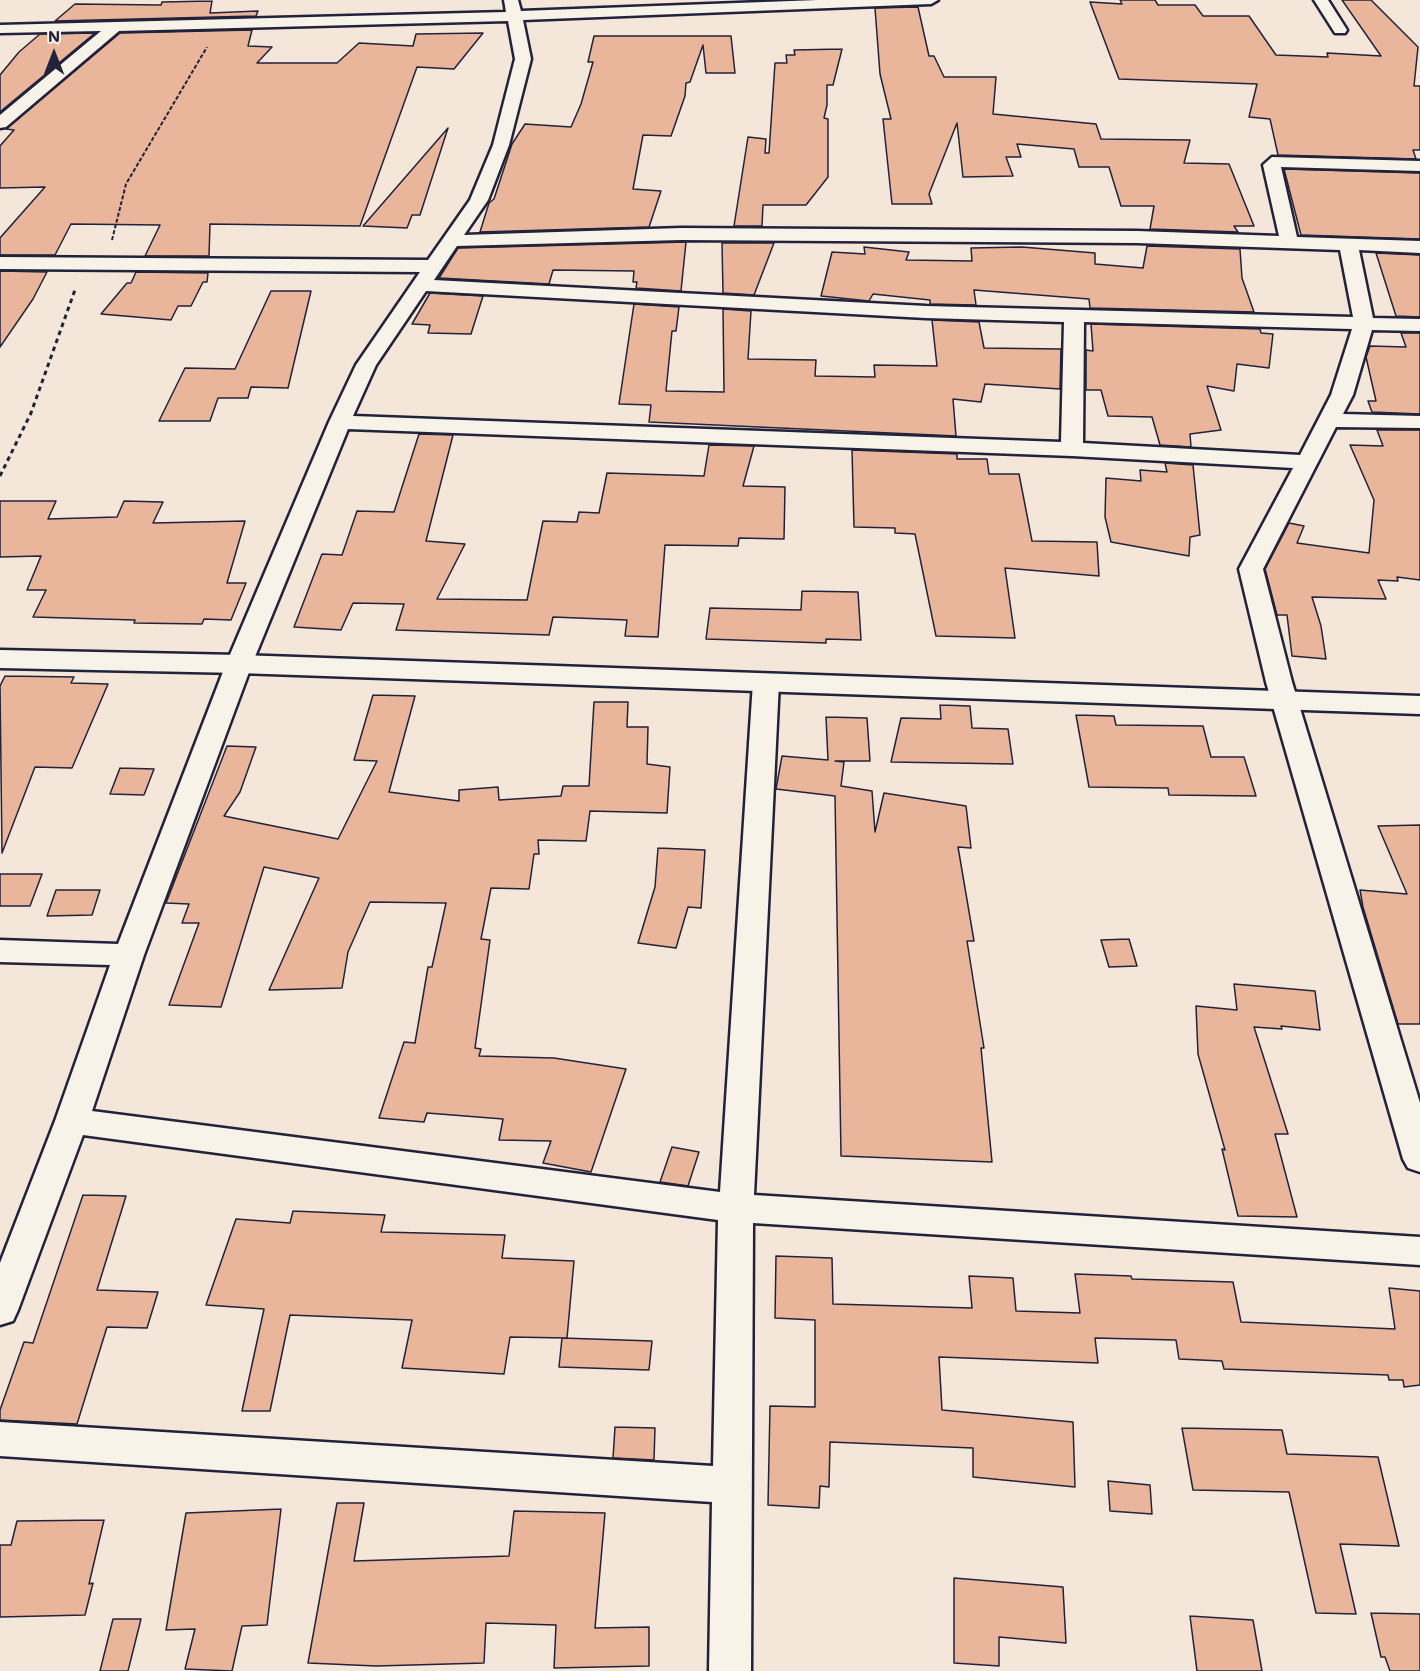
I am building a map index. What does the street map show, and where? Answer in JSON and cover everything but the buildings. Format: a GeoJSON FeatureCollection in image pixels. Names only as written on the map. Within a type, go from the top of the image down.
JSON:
{"type":"FeatureCollection","features":[{"type":"Feature","properties":{"kind":"main road"},"geometry":{"type":"LineString","coordinates":[[0,642],[766,682],[1282,692],[1420,686]]}},
{"type":"Feature","properties":{"kind":"main road"},"geometry":{"type":"LineString","coordinates":[[0,659],[242,655],[1282,692],[1420,705]]}},
{"type":"Feature","properties":{"kind":"street"},"geometry":{"type":"LineString","coordinates":[[0,29],[110,31],[513,8],[932,0]]}},
{"type":"Feature","properties":{"kind":"street"},"geometry":{"type":"LineString","coordinates":[[1321,0],[1340,30]]}},
{"type":"Feature","properties":{"kind":"street"},"geometry":{"type":"LineString","coordinates":[[0,1310],[72,1121],[129,955],[242,655],[340,422],[366,365],[479,200],[501,146],[523,58],[513,8]]}},
{"type":"Feature","properties":{"kind":"street"},"geometry":{"type":"LineString","coordinates":[[0,123],[110,31]]}},
{"type":"Feature","properties":{"kind":"street"},"geometry":{"type":"LineString","coordinates":[[1289,242],[1272,165],[1278,161],[1420,166]]}},
{"type":"Feature","properties":{"kind":"street"},"geometry":{"type":"LineString","coordinates":[[449,241],[692,234],[1137,237],[1420,247]]}},
{"type":"Feature","properties":{"kind":"street"},"geometry":{"type":"LineString","coordinates":[[1348,244],[1364,323],[1342,395],[1251,569],[1282,692],[1420,1159]]}},
{"type":"Feature","properties":{"kind":"street"},"geometry":{"type":"LineString","coordinates":[[0,263],[106,264],[428,276],[1074,317],[1420,325]]}},
{"type":"Feature","properties":{"kind":"street"},"geometry":{"type":"LineString","coordinates":[[1072,449],[1074,317]]}},
{"type":"Feature","properties":{"kind":"street"},"geometry":{"type":"LineString","coordinates":[[1328,420],[1420,422]]}},
{"type":"Feature","properties":{"kind":"street"},"geometry":{"type":"LineString","coordinates":[[340,422],[1072,449],[1305,462]]}},
{"type":"Feature","properties":{"kind":"street"},"geometry":{"type":"LineString","coordinates":[[730,1671],[736,1208],[766,682]]}},
{"type":"Feature","properties":{"kind":"street"},"geometry":{"type":"LineString","coordinates":[[0,951],[129,955]]}},
{"type":"Feature","properties":{"kind":"street"},"geometry":{"type":"LineString","coordinates":[[72,1121],[736,1208],[1420,1251]]}},
{"type":"Feature","properties":{"kind":"street"},"geometry":{"type":"LineString","coordinates":[[0,1439],[732,1485]]}},
{"type":"Feature","properties":{"kind":"path"},"geometry":{"type":"LineString","coordinates":[[106,264],[126,184],[220,26]]}},
{"type":"Feature","properties":{"kind":"path"},"geometry":{"type":"LineString","coordinates":[[0,476],[30,413],[84,264]]}}]}
